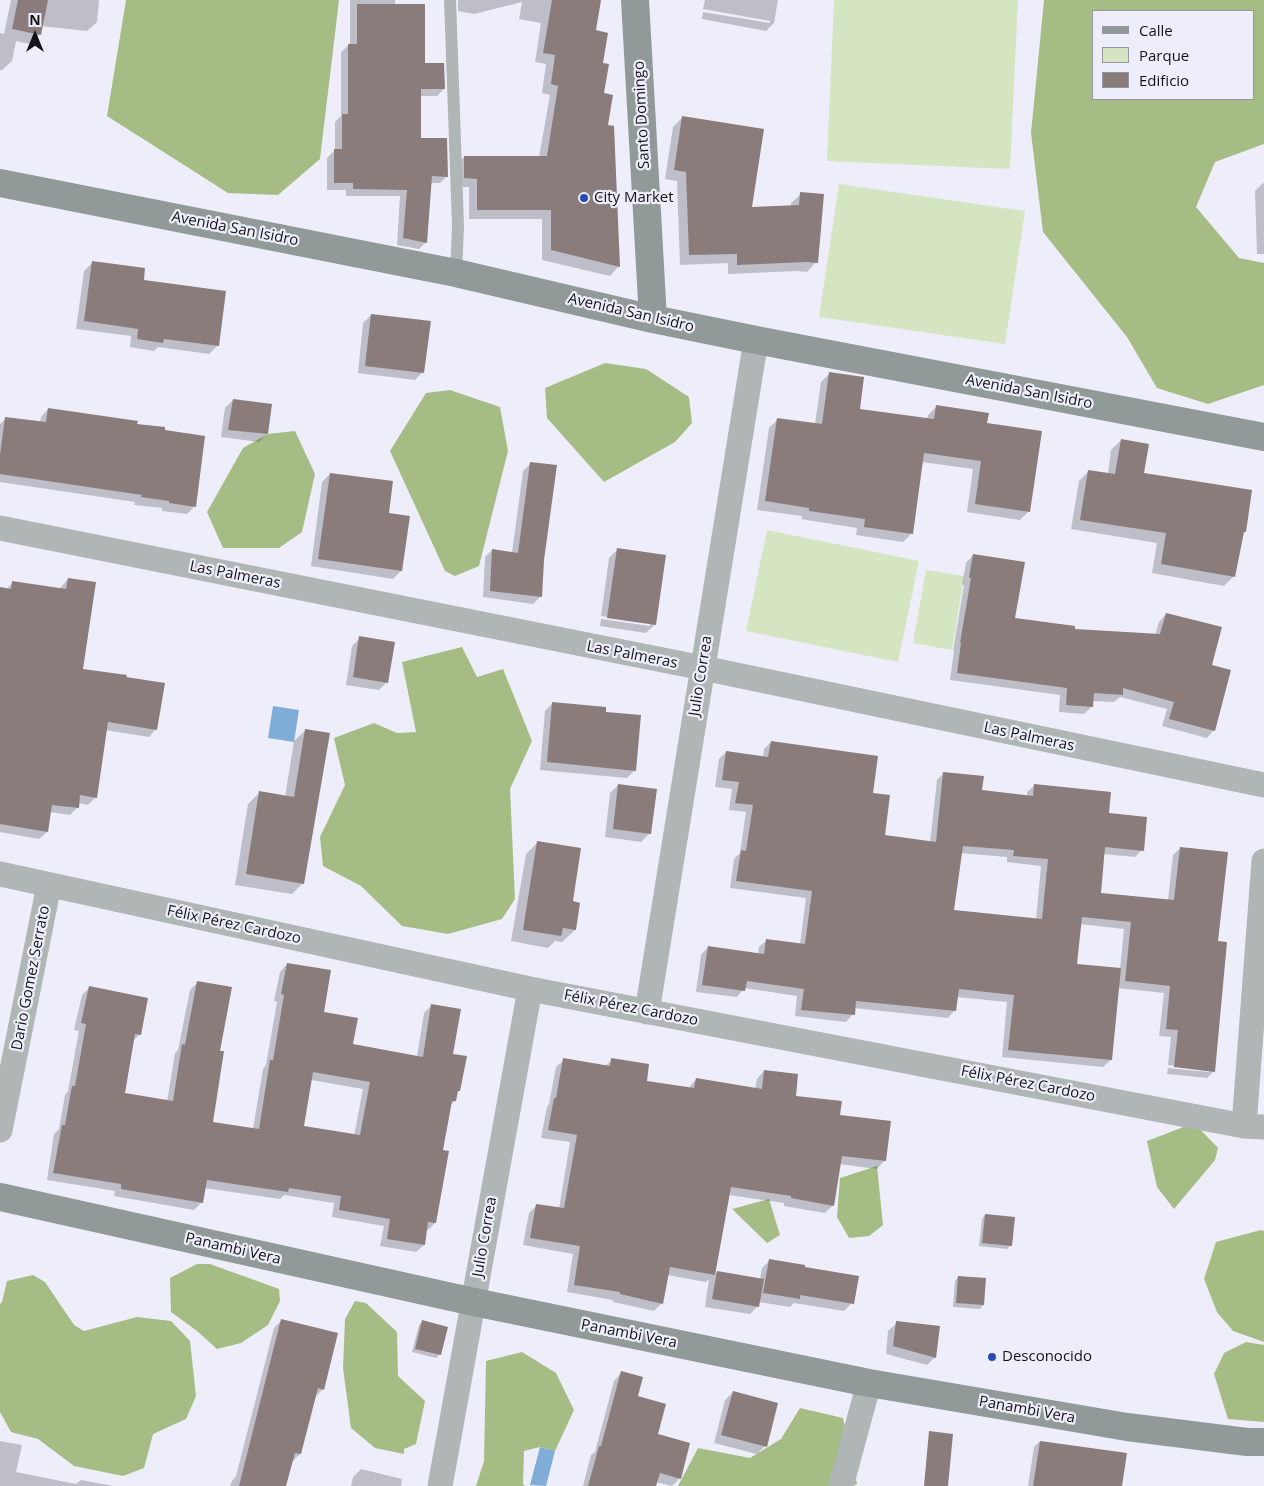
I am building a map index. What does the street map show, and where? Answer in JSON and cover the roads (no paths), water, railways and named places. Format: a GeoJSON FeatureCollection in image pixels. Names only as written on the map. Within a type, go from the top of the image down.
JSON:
{"type":"FeatureCollection","features":[{"type":"Feature","properties":{"kind":"street","name":"Santo Domingo"},"geometry":{"type":"LineString","coordinates":[[635,0],[653,319]]}},
{"type":"Feature","properties":{"kind":"street","name":"Avenida San Isidro"},"geometry":{"type":"LineString","coordinates":[[0,183],[456,273],[653,319],[756,340],[1264,437]]}},
{"type":"Feature","properties":{"kind":"street","name":"Julio Correa"},"geometry":{"type":"LineString","coordinates":[[647,1012],[756,340]]}},
{"type":"Feature","properties":{"kind":"street","name":"Las Palmeras"},"geometry":{"type":"LineString","coordinates":[[0,528],[702,668],[1264,786]]}},
{"type":"Feature","properties":{"kind":"street"},"geometry":{"type":"LineString","coordinates":[[1254,1127],[1264,861]]}},
{"type":"Feature","properties":{"kind":"street","name":"Félix Pérez Cardozo"},"geometry":{"type":"LineString","coordinates":[[0,874],[530,989],[1254,1127]]}},
{"type":"Feature","properties":{"kind":"street","name":"Dario Gomez Serrato"},"geometry":{"type":"LineString","coordinates":[[0,1130],[49,885]]}},
{"type":"Feature","properties":{"kind":"street","name":"Julio Correa"},"geometry":{"type":"LineString","coordinates":[[440,1486],[530,989]]}},
{"type":"Feature","properties":{"kind":"street","name":"Panambi Vera"},"geometry":{"type":"LineString","coordinates":[[0,1197],[474,1302],[868,1383],[1128,1427],[1246,1442],[1264,1442]]}},
{"type":"Feature","properties":{"kind":"street"},"geometry":{"type":"LineString","coordinates":[[841,1486],[868,1383]]}},
{"type":"Feature","properties":{"kind":"lane"},"geometry":{"type":"LineString","coordinates":[[450,0],[458,226],[456,273]]}},
{"type":"Feature","properties":{"kind":"water"},"geometry":{"type":"Polygon","coordinates":[[[273,706],[299,710],[294,742],[268,738],[273,706]]]}},
{"type":"Feature","properties":{"kind":"water"},"geometry":{"type":"Polygon","coordinates":[[[540,1447],[555,1451],[546,1486],[530,1485],[540,1447]]]}},
{"type":"Feature","properties":{"kind":"place","name":"City Market"},"geometry":{"type":"Point","coordinates":[584,198]}},
{"type":"Feature","properties":{"kind":"place","name":"Desconocido"},"geometry":{"type":"Point","coordinates":[992,1357]}}]}
